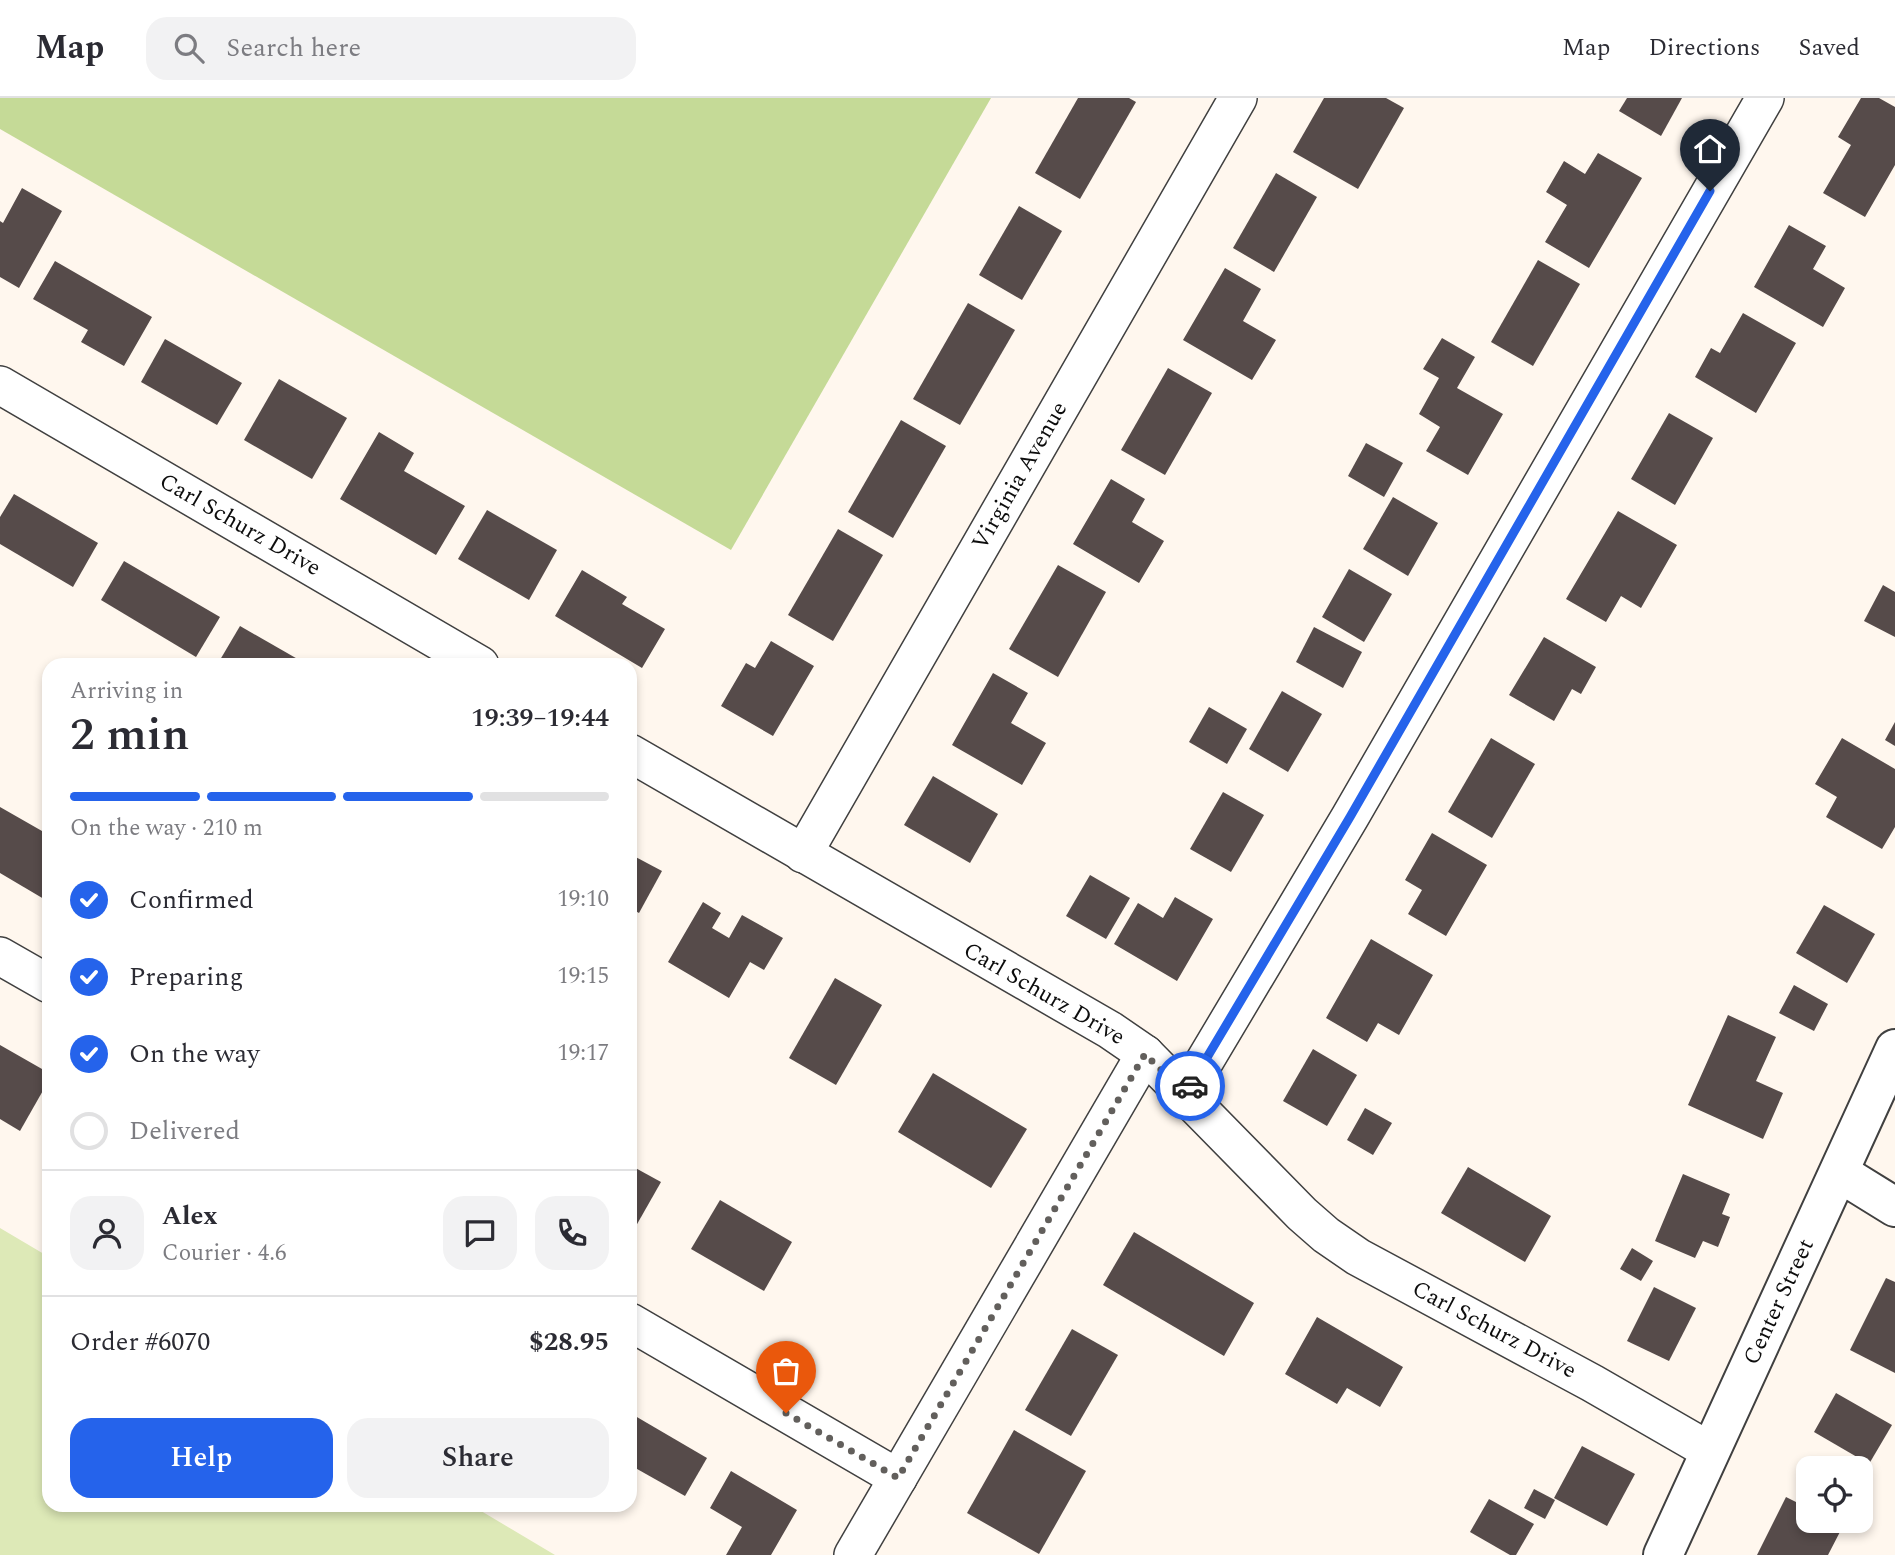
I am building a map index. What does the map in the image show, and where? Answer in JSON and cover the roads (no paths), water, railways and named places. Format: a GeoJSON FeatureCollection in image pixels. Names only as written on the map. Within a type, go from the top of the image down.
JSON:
{"type":"FeatureCollection","features":[{"type":"Feature","properties":{"kind":"street","name":"Virginia Avenue"},"geometry":{"type":"LineString","coordinates":[[803,855],[1238,98]]}},
{"type":"Feature","properties":{"kind":"street"},"geometry":{"type":"LineString","coordinates":[[1185,1094],[1350,817],[1765,98]]}},
{"type":"Feature","properties":{"kind":"street","name":"Carl Schurz Drive"},"geometry":{"type":"LineString","coordinates":[[0,385],[468,658]]}},
{"type":"Feature","properties":{"kind":"street","name":"Carl Schurz Drive"},"geometry":{"type":"LineString","coordinates":[[637,757],[1110,1030],[1145,1054],[1302,1214],[1336,1243],[1710,1451]]}},
{"type":"Feature","properties":{"kind":"street"},"geometry":{"type":"LineString","coordinates":[[0,956],[42,980]]}},
{"type":"Feature","properties":{"kind":"street","name":"Center Street"},"geometry":{"type":"LineString","coordinates":[[1663,1555],[1895,1049]]}},
{"type":"Feature","properties":{"kind":"street"},"geometry":{"type":"LineString","coordinates":[[853,1555],[1145,1054]]}},
{"type":"Feature","properties":{"kind":"street"},"geometry":{"type":"LineString","coordinates":[[1840,1172],[1895,1207]]}},
{"type":"Feature","properties":{"kind":"street"},"geometry":{"type":"LineString","coordinates":[[637,1326],[898,1478]]}}]}
